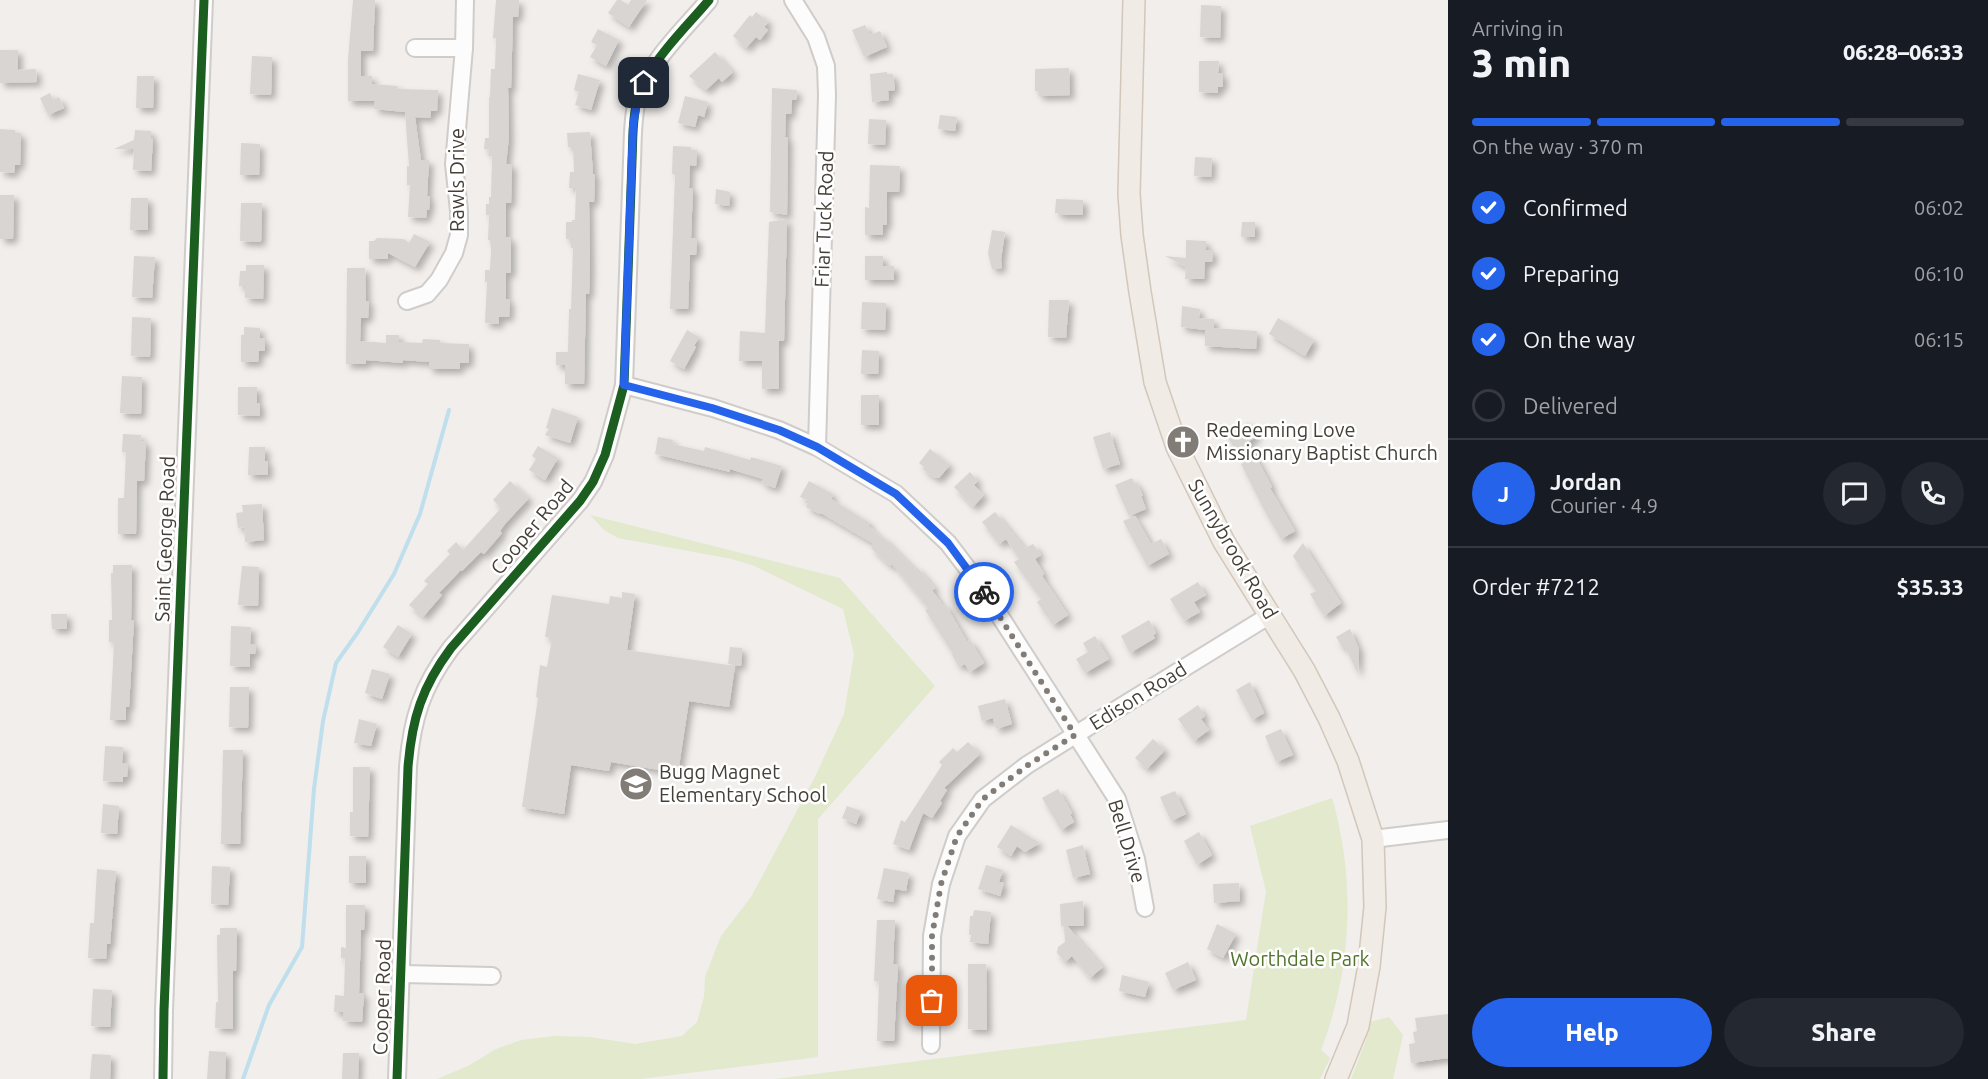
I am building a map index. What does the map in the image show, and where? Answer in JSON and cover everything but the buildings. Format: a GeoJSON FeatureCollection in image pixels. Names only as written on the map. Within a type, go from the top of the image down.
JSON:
{"type":"FeatureCollection","features":[{"type":"Feature","properties":{"kind":"main road","name":"Sunnybrook Road"},"geometry":{"type":"LineString","coordinates":[[1134,0],[1129,194],[1138,281],[1155,382],[1177,447],[1224,542],[1304,670],[1329,718],[1348,761],[1373,839],[1375,907],[1369,966],[1358,1026],[1336,1079]]}},
{"type":"Feature","properties":{"kind":"street","name":"Saint George Road"},"geometry":{"type":"LineString","coordinates":[[163,1079],[204,0]]}},
{"type":"Feature","properties":{"kind":"street","name":"Rawls Drive"},"geometry":{"type":"LineString","coordinates":[[407,301],[427,294],[439,280],[454,253],[459,235],[454,164],[464,48],[465,0]]}},
{"type":"Feature","properties":{"kind":"street","name":"Cooper Road"},"geometry":{"type":"LineString","coordinates":[[397,1079],[409,758],[416,715],[435,670],[451,648],[561,524],[593,482],[605,455],[624,385],[632,161],[637,102],[644,83],[656,62],[709,0]]}},
{"type":"Feature","properties":{"kind":"street","name":"Friar Tuck Road"},"geometry":{"type":"LineString","coordinates":[[793,0],[816,37],[826,66],[817,447]]}},
{"type":"Feature","properties":{"kind":"street"},"geometry":{"type":"LineString","coordinates":[[414,48],[464,48]]}},
{"type":"Feature","properties":{"kind":"street","name":"Bell Drive"},"geometry":{"type":"LineString","coordinates":[[624,385],[724,412],[779,430],[817,447],[896,494],[948,543],[980,585],[1117,799],[1136,859],[1145,908]]}},
{"type":"Feature","properties":{"kind":"street","name":"Edison Road"},"geometry":{"type":"LineString","coordinates":[[931,1045],[932,936],[941,884],[957,836],[983,799],[1028,765],[1270,615]]}},
{"type":"Feature","properties":{"kind":"street"},"geometry":{"type":"LineString","coordinates":[[1373,839],[1448,831]]}},
{"type":"Feature","properties":{"kind":"street"},"geometry":{"type":"LineString","coordinates":[[402,974],[492,976]]}},
{"type":"Feature","properties":{"kind":"green space"},"geometry":{"type":"Polygon","coordinates":[[[590,515],[840,578],[935,686],[818,819],[818,1057],[640,1079],[437,1079],[468,1066],[496,1049],[521,1040],[555,1036],[590,1037],[635,1044],[682,1036],[697,1022],[704,997],[705,977],[721,936],[751,897],[815,777],[844,714],[854,654],[843,609],[752,565],[732,559],[618,538],[604,530],[590,515]]]}},
{"type":"Feature","properties":{"kind":"green space","name":"Worthdale Park"},"geometry":{"type":"Polygon","coordinates":[[[1332,798],[1345,861],[1347,925],[1339,988],[1321,1050],[1330,1058],[1320,1079],[775,1079],[1246,1020],[1266,891],[1250,826],[1332,798]]]}},
{"type":"Feature","properties":{"kind":"green space"},"geometry":{"type":"Polygon","coordinates":[[[1389,1017],[1403,1035],[1393,1079],[1351,1079],[1365,1043],[1370,1022],[1389,1017]]]}},
{"type":"Feature","properties":{"kind":"waterway"},"geometry":{"type":"LineString","coordinates":[[243,1079],[269,1005],[302,947],[314,789],[323,721],[336,663],[394,574],[420,514],[449,410]]}},
{"type":"Feature","properties":{"kind":"cycle path"},"geometry":{"type":"LineString","coordinates":[[163,1079],[204,0]]}},
{"type":"Feature","properties":{"kind":"cycle path"},"geometry":{"type":"LineString","coordinates":[[397,1079],[408,767],[412,733],[420,704],[433,676],[451,648],[580,501],[593,482],[605,455],[624,385],[633,131],[637,101],[642,86],[658,60],[709,0]]}},
{"type":"Feature","properties":{"kind":"way so far"},"geometry":{"type":"LineString","coordinates":[[932,1001],[932,936],[941,884],[957,836],[983,799],[1028,765],[1075,735],[984,592]]}},
{"type":"Feature","properties":{"kind":"place","name":"Redeeming Love Missionary Baptist Church"},"geometry":{"type":"Point","coordinates":[1183,442]}},
{"type":"Feature","properties":{"kind":"place","name":"Bugg Magnet Elementary School"},"geometry":{"type":"Point","coordinates":[636,784]}},
{"type":"Feature","properties":{"kind":"route"},"geometry":{"type":"LineString","coordinates":[[644,83],[637,102],[633,126],[624,385],[712,408],[779,430],[817,447],[896,494],[948,543],[984,592]]}}]}
